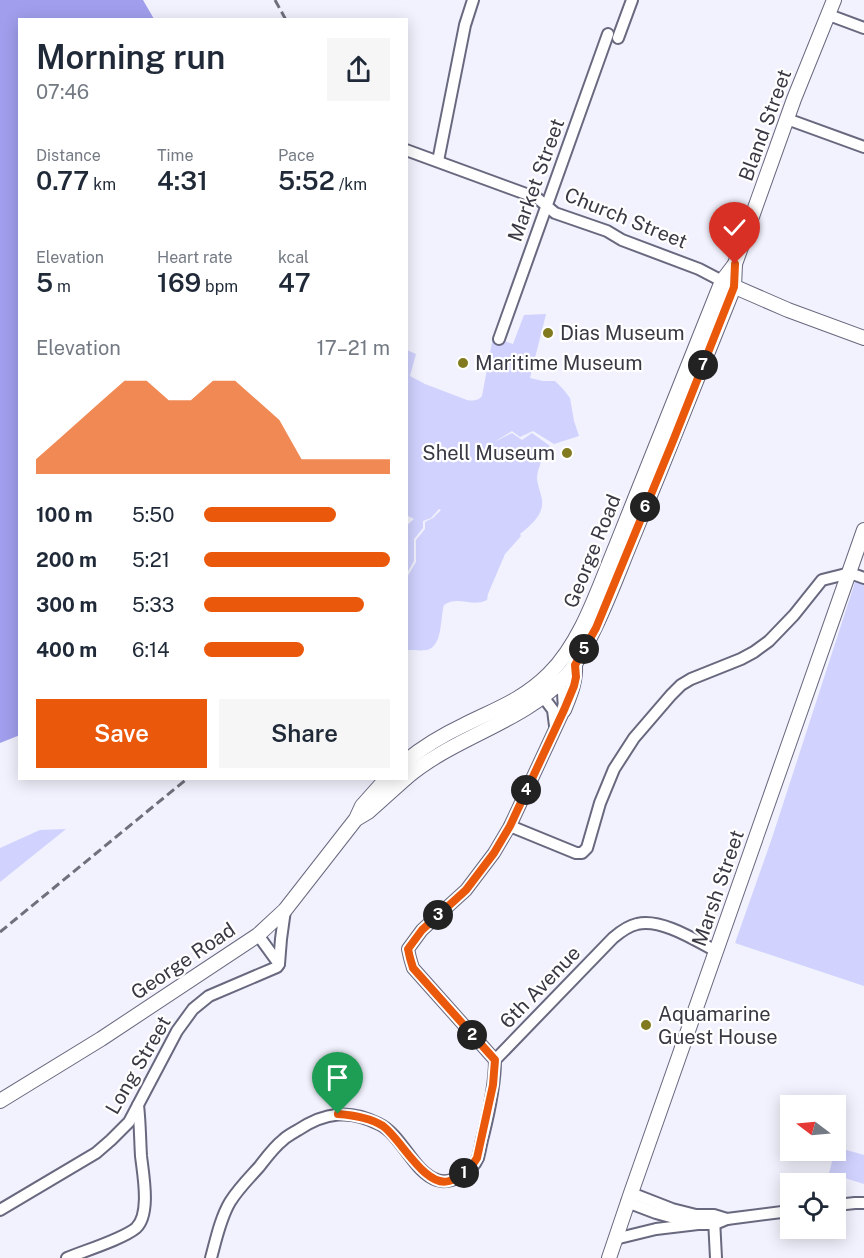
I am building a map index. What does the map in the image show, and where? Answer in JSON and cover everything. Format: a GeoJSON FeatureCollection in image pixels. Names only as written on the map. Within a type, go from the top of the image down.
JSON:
{"type":"FeatureCollection","features":[{"type":"Feature","properties":{"kind":"street"},"geometry":{"type":"LineString","coordinates":[[438,161],[465,25],[473,0]]}},
{"type":"Feature","properties":{"kind":"street","name":"Market Street"},"geometry":{"type":"LineString","coordinates":[[499,339],[546,206],[613,36],[632,0]]}},
{"type":"Feature","properties":{"kind":"street","name":"Bland Street"},"geometry":{"type":"LineString","coordinates":[[728,284],[787,119],[834,0]]}},
{"type":"Feature","properties":{"kind":"street"},"geometry":{"type":"LineString","coordinates":[[829,15],[864,28]]}},
{"type":"Feature","properties":{"kind":"street"},"geometry":{"type":"LineString","coordinates":[[787,119],[864,147]]}},
{"type":"Feature","properties":{"kind":"street","name":"Church Street"},"geometry":{"type":"LineString","coordinates":[[408,151],[537,198],[555,213],[607,231],[622,240],[699,269],[788,310],[864,338]]}},
{"type":"Feature","properties":{"kind":"street","name":"George Road"},"geometry":{"type":"LineString","coordinates":[[408,776],[429,760],[519,712],[554,678],[575,665],[596,628],[673,441],[728,284]]}},
{"type":"Feature","properties":{"kind":"street","name":"George Road"},"geometry":{"type":"LineString","coordinates":[[554,678],[584,622],[728,284]]}},
{"type":"Feature","properties":{"kind":"street","name":"Marsh Street"},"geometry":{"type":"LineString","coordinates":[[609,1258],[864,531]]}},
{"type":"Feature","properties":{"kind":"street"},"geometry":{"type":"LineString","coordinates":[[510,826],[582,854],[587,848],[600,803],[614,769],[634,738],[671,694],[691,679],[726,666],[770,641],[822,580],[849,573],[864,578]]}},
{"type":"Feature","properties":{"kind":"street"},"geometry":{"type":"LineString","coordinates":[[210,1258],[221,1224],[230,1203],[239,1190],[282,1140],[325,1116],[351,1115],[381,1125],[392,1133],[428,1177],[439,1181],[448,1182],[472,1167],[477,1158],[493,1085],[495,1060],[413,968],[408,949],[422,930],[466,890],[494,853],[510,826],[574,686],[575,665]]}},
{"type":"Feature","properties":{"kind":"street"},"geometry":{"type":"LineString","coordinates":[[554,678],[563,693],[564,710]]}},
{"type":"Feature","properties":{"kind":"street"},"geometry":{"type":"LineString","coordinates":[[539,692],[553,710],[555,730]]}},
{"type":"Feature","properties":{"kind":"street","name":"George Road"},"geometry":{"type":"LineString","coordinates":[[408,759],[440,737],[539,692]]}},
{"type":"Feature","properties":{"kind":"street","name":"George Road"},"geometry":{"type":"LineString","coordinates":[[0,1101],[101,1039],[258,934],[285,910],[356,819],[362,806],[385,780]]}},
{"type":"Feature","properties":{"kind":"street","name":"George Road"},"geometry":{"type":"LineString","coordinates":[[356,819],[368,812],[404,780]]}},
{"type":"Feature","properties":{"kind":"street"},"geometry":{"type":"LineString","coordinates":[[279,964],[285,910]]}},
{"type":"Feature","properties":{"kind":"street","name":"6th Avenue"},"geometry":{"type":"LineString","coordinates":[[495,1060],[613,938],[627,927],[639,923],[653,923],[680,933],[716,951]]}},
{"type":"Feature","properties":{"kind":"street"},"geometry":{"type":"LineString","coordinates":[[258,934],[279,964]]}},
{"type":"Feature","properties":{"kind":"street","name":"Long Street"},"geometry":{"type":"LineString","coordinates":[[0,1210],[96,1153],[129,1122],[177,1031],[193,1009],[209,996],[273,969],[279,964]]}},
{"type":"Feature","properties":{"kind":"street"},"geometry":{"type":"LineString","coordinates":[[67,1258],[122,1236],[136,1228],[141,1220],[145,1189],[138,1104]]}},
{"type":"Feature","properties":{"kind":"street"},"geometry":{"type":"LineString","coordinates":[[629,1198],[714,1219],[780,1212]]}},
{"type":"Feature","properties":{"kind":"street"},"geometry":{"type":"LineString","coordinates":[[629,1198],[656,1213],[698,1224]]}},
{"type":"Feature","properties":{"kind":"street"},"geometry":{"type":"LineString","coordinates":[[846,1204],[864,1203]]}},
{"type":"Feature","properties":{"kind":"street"},"geometry":{"type":"LineString","coordinates":[[615,1239],[714,1219]]}},
{"type":"Feature","properties":{"kind":"street"},"geometry":{"type":"LineString","coordinates":[[714,1219],[716,1258]]}},
{"type":"Feature","properties":{"kind":"shaded area"},"geometry":{"type":"Polygon","coordinates":[[[0,0],[143,0],[153,18],[18,18],[18,736],[0,743],[0,0]]]}},
{"type":"Feature","properties":{"kind":"shaded area"},"geometry":{"type":"Polygon","coordinates":[[[546,314],[530,378],[555,381],[563,389],[570,398],[579,436],[554,444],[533,431],[520,437],[512,431],[494,442],[512,433],[522,440],[532,433],[550,446],[540,465],[537,477],[542,500],[541,511],[505,554],[487,600],[476,603],[455,601],[444,605],[436,643],[427,650],[408,650],[408,575],[416,562],[416,540],[425,529],[425,522],[433,518],[441,510],[439,509],[431,518],[423,521],[423,528],[414,539],[414,561],[408,571],[408,524],[414,519],[408,516],[408,350],[416,354],[410,376],[467,400],[479,399],[482,396],[493,337],[513,344],[524,315],[546,314]]]}},
{"type":"Feature","properties":{"kind":"shaded area"},"geometry":{"type":"Polygon","coordinates":[[[856,579],[864,581],[864,986],[735,943],[772,838],[856,579]]]}},
{"type":"Feature","properties":{"kind":"shaded area"},"geometry":{"type":"Polygon","coordinates":[[[66,829],[0,882],[0,848],[40,830],[66,829]]]}},
{"type":"Feature","properties":{"kind":"shaded area"},"geometry":{"type":"Polygon","coordinates":[[[846,1150],[864,1155],[864,1184],[846,1178],[846,1173],[829,1173],[832,1161],[846,1161],[846,1150]]]}},
{"type":"Feature","properties":{"kind":"railway"},"geometry":{"type":"LineString","coordinates":[[275,0],[285,18]]}},
{"type":"Feature","properties":{"kind":"railway"},"geometry":{"type":"LineString","coordinates":[[0,932],[186,780]]}},
{"type":"Feature","properties":{"kind":"place","name":"Dias Museum"},"geometry":{"type":"Point","coordinates":[548,333]}},
{"type":"Feature","properties":{"kind":"place","name":"Maritime Museum"},"geometry":{"type":"Point","coordinates":[463,363]}},
{"type":"Feature","properties":{"kind":"place","name":"Shell Museum"},"geometry":{"type":"Point","coordinates":[567,453]}},
{"type":"Feature","properties":{"kind":"place","name":"Aquamarine Guest House"},"geometry":{"type":"Point","coordinates":[646,1025]}},
{"type":"Feature","properties":{"kind":"route"},"geometry":{"type":"LineString","coordinates":[[338,1114],[367,1119],[381,1125],[392,1133],[428,1177],[439,1181],[448,1182],[465,1173],[477,1158],[486,1125],[495,1060],[413,968],[408,949],[422,930],[466,890],[494,853],[510,826],[564,710],[574,686],[575,665],[596,628],[673,441],[734,287],[735,264]]}}]}
